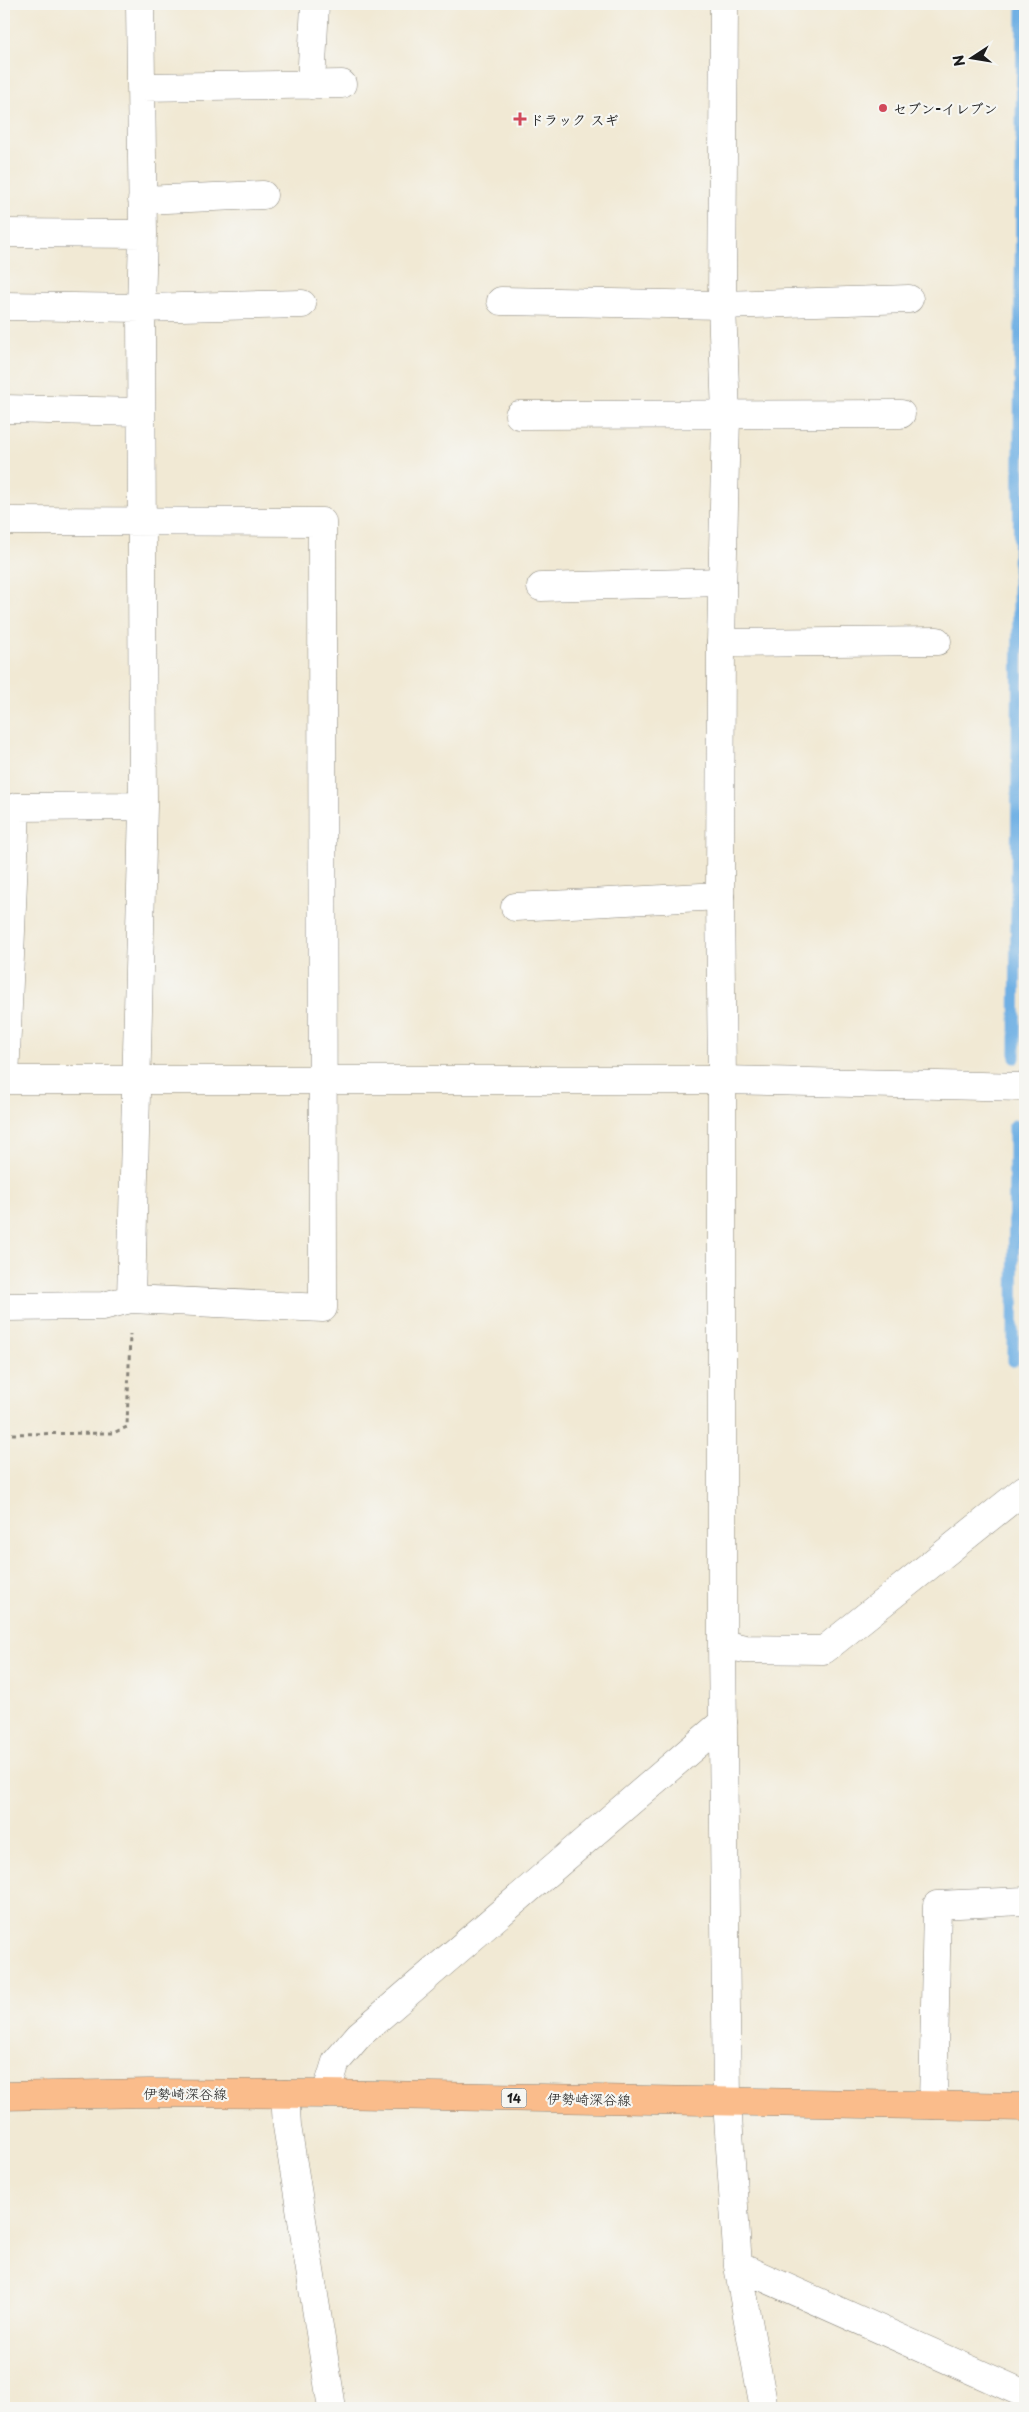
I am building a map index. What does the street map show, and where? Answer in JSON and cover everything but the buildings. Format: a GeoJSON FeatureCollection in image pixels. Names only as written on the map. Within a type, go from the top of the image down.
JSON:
{"type":"FeatureCollection","features":[{"type":"Feature","properties":{"kind":"main road","name":"伊勢崎深谷線"},"geometry":{"type":"LineString","coordinates":[[4,2096],[148,2092],[1025,2106]]}},
{"type":"Feature","properties":{"kind":"street"},"geometry":{"type":"LineString","coordinates":[[131,1299],[134,1082],[142,806],[140,308],[142,87],[140,4]]}},
{"type":"Feature","properties":{"kind":"street"},"geometry":{"type":"LineString","coordinates":[[311,85],[315,4]]}},
{"type":"Feature","properties":{"kind":"street"},"geometry":{"type":"LineString","coordinates":[[724,4],[722,305],[726,415],[721,643],[720,896],[722,1080],[722,1644],[727,2102],[738,2266],[764,2408]]}},
{"type":"Feature","properties":{"kind":"street"},"geometry":{"type":"LineString","coordinates":[[142,87],[342,84]]}},
{"type":"Feature","properties":{"kind":"street"},"geometry":{"type":"LineString","coordinates":[[142,200],[263,194]]}},
{"type":"Feature","properties":{"kind":"street"},"geometry":{"type":"LineString","coordinates":[[4,234],[142,234]]}},
{"type":"Feature","properties":{"kind":"street"},"geometry":{"type":"LineString","coordinates":[[501,301],[722,305],[910,299]]}},
{"type":"Feature","properties":{"kind":"street"},"geometry":{"type":"LineString","coordinates":[[4,306],[140,308],[302,304]]}},
{"type":"Feature","properties":{"kind":"street"},"geometry":{"type":"LineString","coordinates":[[4,409],[141,412]]}},
{"type":"Feature","properties":{"kind":"street"},"geometry":{"type":"LineString","coordinates":[[518,415],[901,414]]}},
{"type":"Feature","properties":{"kind":"street"},"geometry":{"type":"LineString","coordinates":[[4,521],[322,522],[323,1308],[131,1299],[103,1306],[4,1307]]}},
{"type":"Feature","properties":{"kind":"street"},"geometry":{"type":"LineString","coordinates":[[541,587],[722,582]]}},
{"type":"Feature","properties":{"kind":"street"},"geometry":{"type":"LineString","coordinates":[[721,643],[938,641]]}},
{"type":"Feature","properties":{"kind":"street"},"geometry":{"type":"LineString","coordinates":[[142,806],[16,807],[4,1080],[134,1082],[322,1079],[722,1080],[1025,1087]]}},
{"type":"Feature","properties":{"kind":"street"},"geometry":{"type":"LineString","coordinates":[[515,908],[720,896]]}},
{"type":"Feature","properties":{"kind":"street"},"geometry":{"type":"LineString","coordinates":[[722,1644],[745,1649],[824,1650],[1025,1489]]}},
{"type":"Feature","properties":{"kind":"street"},"geometry":{"type":"LineString","coordinates":[[326,2094],[336,2062],[359,2035],[723,1722]]}},
{"type":"Feature","properties":{"kind":"street"},"geometry":{"type":"LineString","coordinates":[[933,2105],[937,1905],[1025,1901]]}},
{"type":"Feature","properties":{"kind":"street"},"geometry":{"type":"LineString","coordinates":[[285,2094],[286,2126],[332,2408]]}},
{"type":"Feature","properties":{"kind":"street"},"geometry":{"type":"LineString","coordinates":[[738,2266],[1025,2394]]}},
{"type":"Feature","properties":{"kind":"path"},"geometry":{"type":"LineString","coordinates":[[4,1434],[113,1433],[127,1427],[131,1299]]}},
{"type":"Feature","properties":{"kind":"waterway"},"geometry":{"type":"LineString","coordinates":[[1015,1058],[1022,4]]}},
{"type":"Feature","properties":{"kind":"waterway"},"geometry":{"type":"LineString","coordinates":[[1013,1361],[1014,1125]]}},
{"type":"Feature","properties":{"kind":"place","name":"セブン-イレブン"},"geometry":{"type":"Point","coordinates":[883,108]}},
{"type":"Feature","properties":{"kind":"place","name":"ドラック スギ"},"geometry":{"type":"Point","coordinates":[520,119]}}]}
